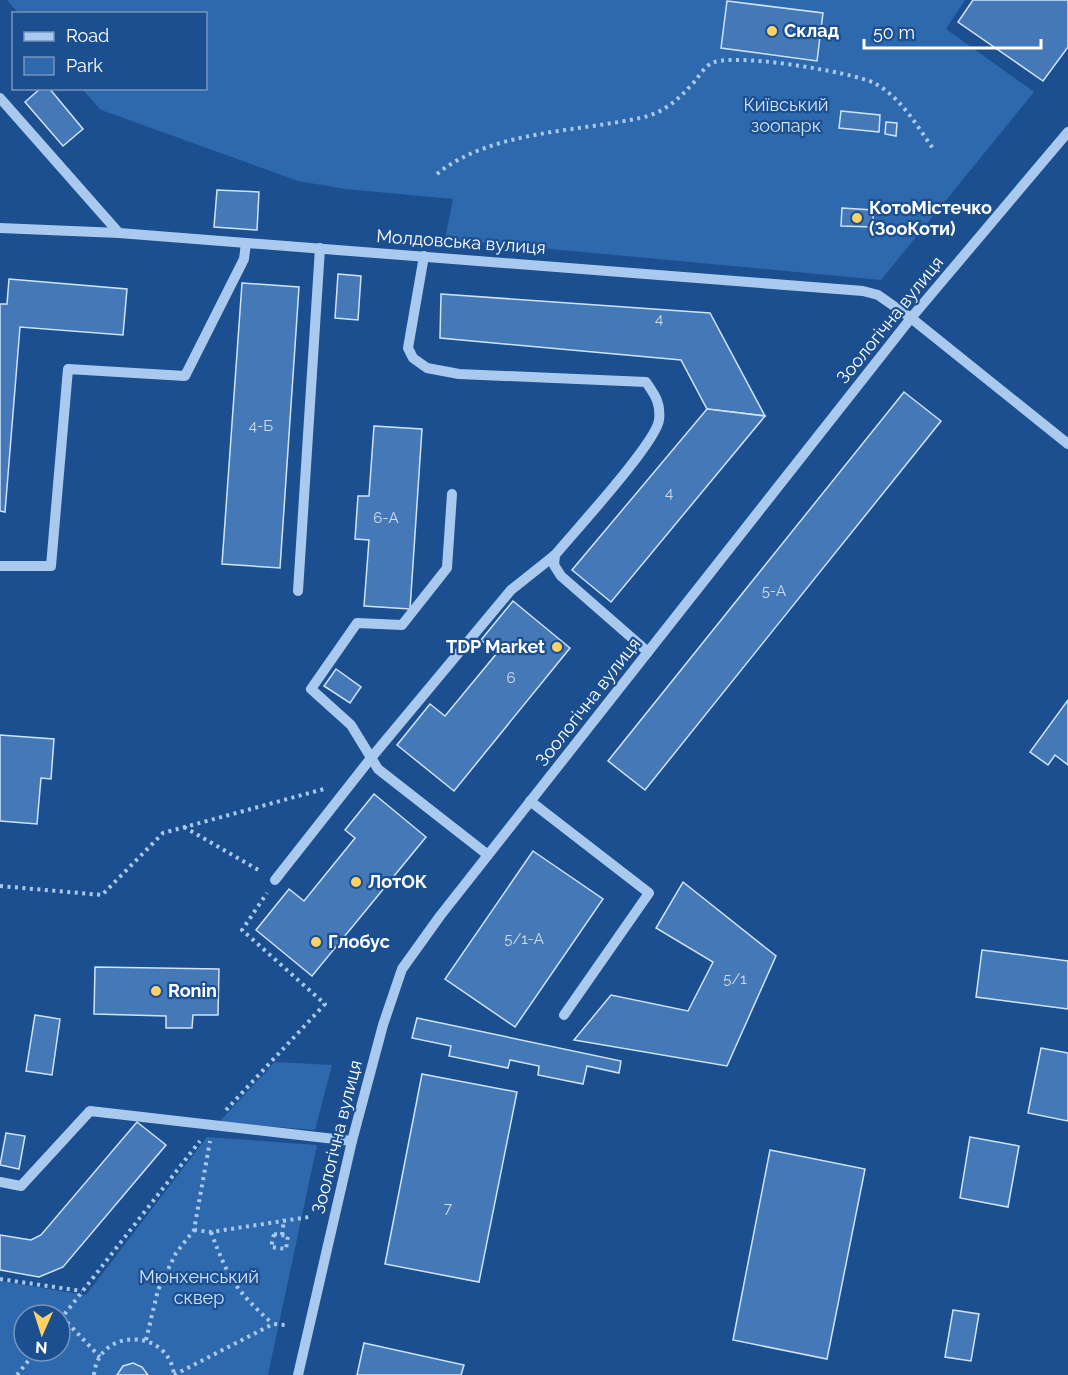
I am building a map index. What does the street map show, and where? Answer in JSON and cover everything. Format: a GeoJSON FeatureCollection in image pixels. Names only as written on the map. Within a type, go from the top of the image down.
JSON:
{"type":"FeatureCollection","features":[{"type":"Feature","properties":{"kind":"street"},"geometry":{"type":"LineString","coordinates":[[0,98],[119,233]]}},
{"type":"Feature","properties":{"kind":"street","name":"Зоологічна вулиця"},"geometry":{"type":"LineString","coordinates":[[298,1375],[352,1141],[383,1024],[402,969],[530,801],[911,318],[1068,132]]}},
{"type":"Feature","properties":{"kind":"street","name":"Молдовська вулиця"},"geometry":{"type":"LineString","coordinates":[[0,228],[119,233],[851,289],[878,295],[911,318],[1068,444]]}},
{"type":"Feature","properties":{"kind":"street"},"geometry":{"type":"LineString","coordinates":[[0,566],[51,566],[68,369],[185,376],[244,258],[246,243]]}},
{"type":"Feature","properties":{"kind":"street"},"geometry":{"type":"LineString","coordinates":[[298,591],[320,248]]}},
{"type":"Feature","properties":{"kind":"street"},"geometry":{"type":"LineString","coordinates":[[275,880],[371,758],[511,590],[555,555],[636,459],[659,422],[659,400],[646,382],[459,374],[427,368],[413,358],[408,348],[424,256]]}},
{"type":"Feature","properties":{"kind":"street"},"geometry":{"type":"LineString","coordinates":[[452,494],[447,568],[402,625],[357,623],[311,689],[351,725],[378,769],[488,855]]}},
{"type":"Feature","properties":{"kind":"street"},"geometry":{"type":"LineString","coordinates":[[555,555],[554,565],[561,576],[648,652]]}},
{"type":"Feature","properties":{"kind":"street"},"geometry":{"type":"LineString","coordinates":[[530,801],[649,893],[564,1015]]}},
{"type":"Feature","properties":{"kind":"street"},"geometry":{"type":"LineString","coordinates":[[0,1182],[21,1186],[90,1111],[352,1141]]}},
{"type":"Feature","properties":{"kind":"path"},"geometry":{"type":"LineString","coordinates":[[437,174],[450,163],[495,143],[658,114],[685,92],[710,63],[730,59],[842,71],[874,83],[904,107],[934,150]]}},
{"type":"Feature","properties":{"kind":"path"},"geometry":{"type":"LineString","coordinates":[[0,886],[102,895],[163,832],[334,787]]}},
{"type":"Feature","properties":{"kind":"path"},"geometry":{"type":"LineString","coordinates":[[72,1304],[212,1125],[325,1005],[242,930],[275,880],[184,826]]}},
{"type":"Feature","properties":{"kind":"path"},"geometry":{"type":"LineString","coordinates":[[146,1340],[158,1290],[176,1253],[194,1230],[212,1125]]}},
{"type":"Feature","properties":{"kind":"path"},"geometry":{"type":"LineString","coordinates":[[194,1230],[211,1232],[309,1216]]}},
{"type":"Feature","properties":{"kind":"path"},"geometry":{"type":"LineString","coordinates":[[282,1235],[284,1219]]}},
{"type":"Feature","properties":{"kind":"path"},"geometry":{"type":"LineString","coordinates":[[211,1232],[225,1270],[242,1296],[273,1324]]}},
{"type":"Feature","properties":{"kind":"path"},"geometry":{"type":"LineString","coordinates":[[274,1234],[282,1235],[288,1236],[286,1249],[271,1247],[274,1234]]}},
{"type":"Feature","properties":{"kind":"path"},"geometry":{"type":"LineString","coordinates":[[0,1279],[82,1291]]}},
{"type":"Feature","properties":{"kind":"path"},"geometry":{"type":"LineString","coordinates":[[94,1375],[100,1357],[120,1340],[146,1340],[158,1346],[167,1356],[174,1375],[273,1324],[286,1325]]}},
{"type":"Feature","properties":{"kind":"path"},"geometry":{"type":"LineString","coordinates":[[72,1330],[100,1357]]}},
{"type":"Feature","properties":{"kind":"path"},"geometry":{"type":"LineString","coordinates":[[17,1375],[26,1363]]}},
{"type":"Feature","properties":{"kind":"green space","name":"Київський зоопарк"},"geometry":{"type":"Polygon","coordinates":[[[7,0],[965,0],[946,29],[1034,92],[881,280],[445,239],[453,199],[345,189],[298,181],[101,110],[83,90],[207,90],[207,12],[17,12],[7,0]]]}},
{"type":"Feature","properties":{"kind":"green space"},"geometry":{"type":"Polygon","coordinates":[[[275,1062],[332,1065],[315,1130],[219,1122],[275,1062]]]}},
{"type":"Feature","properties":{"kind":"green space","name":"Мюнхенський сквер"},"geometry":{"type":"Polygon","coordinates":[[[207,1137],[317,1145],[268,1375],[0,1375],[0,1281],[86,1295],[207,1137]]]}},
{"type":"Feature","properties":{"kind":"building"},"geometry":{"type":"Polygon","coordinates":[[[973,0],[1068,0],[1068,47],[1043,81],[958,22],[973,0]]]}},
{"type":"Feature","properties":{"kind":"building","name":"Склад"},"geometry":{"type":"Polygon","coordinates":[[[727,1],[823,13],[817,61],[721,48],[727,1]]]}},
{"type":"Feature","properties":{"kind":"building"},"geometry":{"type":"Polygon","coordinates":[[[39,90],[51,90],[83,129],[63,146],[25,102],[39,90]]]}},
{"type":"Feature","properties":{"kind":"building"},"geometry":{"type":"Polygon","coordinates":[[[841,111],[880,115],[879,132],[839,128],[841,111]]]}},
{"type":"Feature","properties":{"kind":"building"},"geometry":{"type":"Polygon","coordinates":[[[886,122],[897,123],[896,136],[885,134],[886,122]]]}},
{"type":"Feature","properties":{"kind":"building"},"geometry":{"type":"Polygon","coordinates":[[[217,190],[259,192],[257,230],[214,227],[217,190]]]}},
{"type":"Feature","properties":{"kind":"building","name":"КотоМістечко (ЗооКоти)"},"geometry":{"type":"Polygon","coordinates":[[[842,208],[873,210],[873,227],[841,226],[842,208]]]}},
{"type":"Feature","properties":{"kind":"building"},"geometry":{"type":"Polygon","coordinates":[[[338,274],[361,276],[358,320],[335,318],[338,274]]]}},
{"type":"Feature","properties":{"kind":"building"},"geometry":{"type":"Polygon","coordinates":[[[9,279],[127,289],[123,335],[20,327],[5,512],[0,511],[0,304],[7,304],[9,279]]]}},
{"type":"Feature","properties":{"kind":"building"},"geometry":{"type":"Polygon","coordinates":[[[242,283],[299,287],[280,568],[222,564],[242,283]]]}},
{"type":"Feature","properties":{"kind":"building"},"geometry":{"type":"Polygon","coordinates":[[[441,294],[710,313],[765,416],[707,409],[681,360],[440,338],[441,294]]]}},
{"type":"Feature","properties":{"kind":"building"},"geometry":{"type":"Polygon","coordinates":[[[904,392],[941,421],[645,790],[608,761],[904,392]]]}},
{"type":"Feature","properties":{"kind":"building"},"geometry":{"type":"Polygon","coordinates":[[[707,409],[765,416],[611,602],[572,570],[707,409]]]}},
{"type":"Feature","properties":{"kind":"building"},"geometry":{"type":"Polygon","coordinates":[[[374,426],[422,429],[410,609],[364,606],[369,540],[355,539],[358,496],[369,496],[374,426]]]}},
{"type":"Feature","properties":{"kind":"building"},"geometry":{"type":"Polygon","coordinates":[[[513,601],[570,648],[454,791],[397,745],[430,704],[445,716],[497,653],[481,640],[513,601]]]}},
{"type":"Feature","properties":{"kind":"building"},"geometry":{"type":"Polygon","coordinates":[[[336,669],[361,687],[350,703],[324,686],[336,669]]]}},
{"type":"Feature","properties":{"kind":"building"},"geometry":{"type":"Polygon","coordinates":[[[1068,700],[1068,765],[1055,755],[1048,765],[1030,752],[1068,700]]]}},
{"type":"Feature","properties":{"kind":"building"},"geometry":{"type":"Polygon","coordinates":[[[0,735],[54,739],[51,779],[41,778],[37,824],[0,821],[0,735]]]}},
{"type":"Feature","properties":{"kind":"building"},"geometry":{"type":"Polygon","coordinates":[[[374,794],[426,837],[312,976],[256,930],[289,889],[304,901],[355,838],[345,830],[374,794]]]}},
{"type":"Feature","properties":{"kind":"building"},"geometry":{"type":"Polygon","coordinates":[[[533,851],[603,899],[515,1027],[445,979],[533,851]]]}},
{"type":"Feature","properties":{"kind":"building"},"geometry":{"type":"Polygon","coordinates":[[[683,882],[776,956],[727,1066],[574,1040],[611,995],[688,1011],[713,962],[656,928],[683,882]]]}},
{"type":"Feature","properties":{"kind":"building"},"geometry":{"type":"Polygon","coordinates":[[[982,950],[1068,961],[1068,1009],[976,997],[982,950]]]}},
{"type":"Feature","properties":{"kind":"building","name":"Ronin"},"geometry":{"type":"Polygon","coordinates":[[[95,967],[219,969],[218,1015],[193,1015],[192,1028],[166,1028],[166,1016],[94,1014],[95,967]]]}},
{"type":"Feature","properties":{"kind":"building"},"geometry":{"type":"Polygon","coordinates":[[[35,1015],[60,1019],[52,1075],[26,1071],[35,1015]]]}},
{"type":"Feature","properties":{"kind":"building"},"geometry":{"type":"Polygon","coordinates":[[[417,1018],[621,1061],[619,1073],[587,1066],[583,1084],[538,1075],[539,1066],[510,1060],[508,1068],[449,1056],[451,1046],[412,1038],[417,1018]]]}},
{"type":"Feature","properties":{"kind":"building"},"geometry":{"type":"Polygon","coordinates":[[[1041,1048],[1068,1053],[1068,1121],[1028,1113],[1041,1048]]]}},
{"type":"Feature","properties":{"kind":"building"},"geometry":{"type":"Polygon","coordinates":[[[422,1074],[517,1092],[479,1282],[385,1264],[422,1074]]]}},
{"type":"Feature","properties":{"kind":"building"},"geometry":{"type":"Polygon","coordinates":[[[137,1122],[166,1145],[63,1267],[39,1277],[0,1270],[0,1235],[31,1240],[41,1235],[137,1122]]]}},
{"type":"Feature","properties":{"kind":"building"},"geometry":{"type":"Polygon","coordinates":[[[6,1133],[25,1136],[19,1169],[0,1165],[6,1133]]]}},
{"type":"Feature","properties":{"kind":"building"},"geometry":{"type":"Polygon","coordinates":[[[970,1137],[1019,1146],[1008,1207],[960,1198],[970,1137]]]}},
{"type":"Feature","properties":{"kind":"building"},"geometry":{"type":"Polygon","coordinates":[[[770,1150],[865,1169],[827,1359],[733,1340],[770,1150]]]}},
{"type":"Feature","properties":{"kind":"building"},"geometry":{"type":"Polygon","coordinates":[[[953,1310],[979,1314],[971,1361],[945,1357],[953,1310]]]}},
{"type":"Feature","properties":{"kind":"building"},"geometry":{"type":"Polygon","coordinates":[[[364,1343],[464,1365],[461,1375],[357,1375],[364,1343]]]}},
{"type":"Feature","properties":{"kind":"building"},"geometry":{"type":"Polygon","coordinates":[[[133,1363],[142,1367],[148,1375],[117,1375],[123,1366],[133,1363]]]}},
{"type":"Feature","properties":{"kind":"place","name":"Склад"},"geometry":{"type":"Point","coordinates":[772,31]}},
{"type":"Feature","properties":{"kind":"place","name":"КотоМістечко (ЗооКоти)"},"geometry":{"type":"Point","coordinates":[857,218]}},
{"type":"Feature","properties":{"kind":"place","name":"TDP Market"},"geometry":{"type":"Point","coordinates":[557,647]}},
{"type":"Feature","properties":{"kind":"place","name":"ЛотОК"},"geometry":{"type":"Point","coordinates":[356,882]}},
{"type":"Feature","properties":{"kind":"place","name":"Глобус"},"geometry":{"type":"Point","coordinates":[316,942]}},
{"type":"Feature","properties":{"kind":"place","name":"Ronin"},"geometry":{"type":"Point","coordinates":[156,991]}}]}
